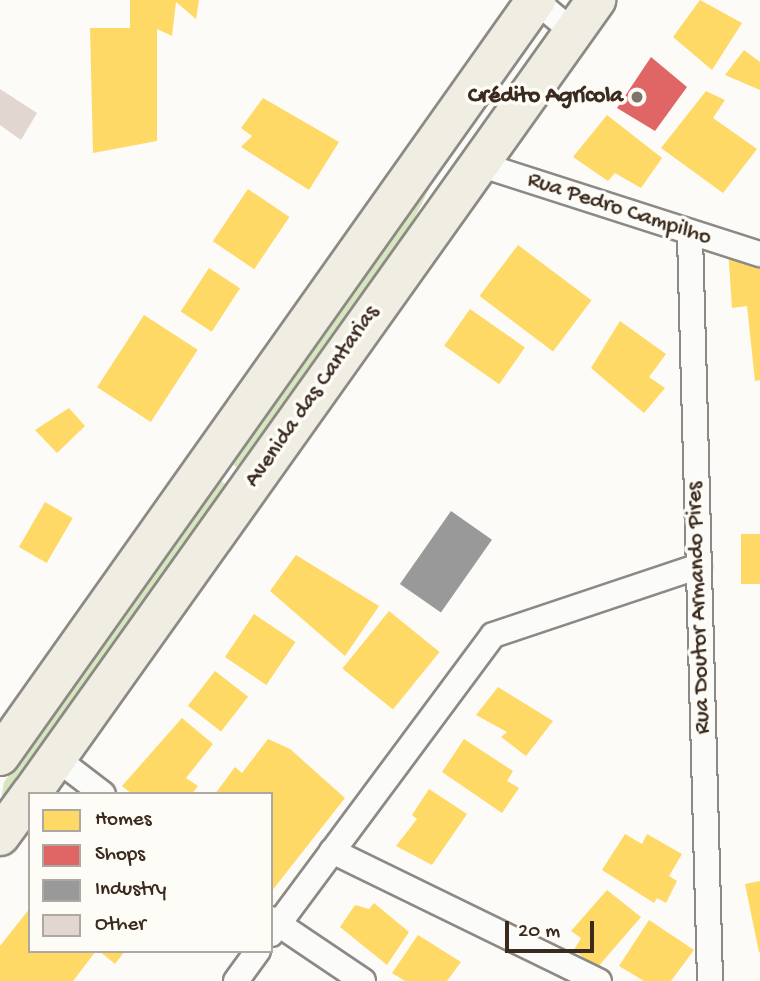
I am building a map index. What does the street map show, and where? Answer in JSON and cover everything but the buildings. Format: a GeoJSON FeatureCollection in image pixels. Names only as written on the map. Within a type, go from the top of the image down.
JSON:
{"type":"FeatureCollection","features":[{"type":"Feature","properties":{"kind":"main road","name":"Avenida das Cantarias"},"geometry":{"type":"LineString","coordinates":[[0,756],[535,0]]}},
{"type":"Feature","properties":{"kind":"main road"},"geometry":{"type":"LineString","coordinates":[[432,230],[455,164],[538,38],[535,0]]}},
{"type":"Feature","properties":{"kind":"main road","name":"Avenida das Cantarias"},"geometry":{"type":"LineString","coordinates":[[31,792],[596,0]]}},
{"type":"Feature","properties":{"kind":"main road","name":"Avenida das Cantarias"},"geometry":{"type":"LineString","coordinates":[[0,836],[28,797]]}},
{"type":"Feature","properties":{"kind":"street"},"geometry":{"type":"LineString","coordinates":[[535,0],[573,32]]}},
{"type":"Feature","properties":{"kind":"street","name":"Rua Pedro Campilho"},"geometry":{"type":"LineString","coordinates":[[479,164],[690,236],[760,254]]}},
{"type":"Feature","properties":{"kind":"street","name":"Rua Doutor Armando Pires"},"geometry":{"type":"LineString","coordinates":[[690,236],[710,981]]}},
{"type":"Feature","properties":{"kind":"street"},"geometry":{"type":"LineString","coordinates":[[363,981],[274,926],[493,635],[699,566]]}},
{"type":"Feature","properties":{"kind":"street"},"geometry":{"type":"LineString","coordinates":[[56,758],[100,792]]}},
{"type":"Feature","properties":{"kind":"street"},"geometry":{"type":"LineString","coordinates":[[332,851],[599,981]]}},
{"type":"Feature","properties":{"kind":"street"},"geometry":{"type":"LineString","coordinates":[[236,981],[257,953]]}},
{"type":"Feature","properties":{"kind":"green space"},"geometry":{"type":"Polygon","coordinates":[[[435,177],[399,249],[241,471],[231,463],[435,177]]]}},
{"type":"Feature","properties":{"kind":"green space"},"geometry":{"type":"Polygon","coordinates":[[[218,479],[229,486],[0,807],[4,782],[218,479]]]}},
{"type":"Feature","properties":{"kind":"place","name":"Crédito Agrícola"},"geometry":{"type":"Point","coordinates":[637,97]}}]}
